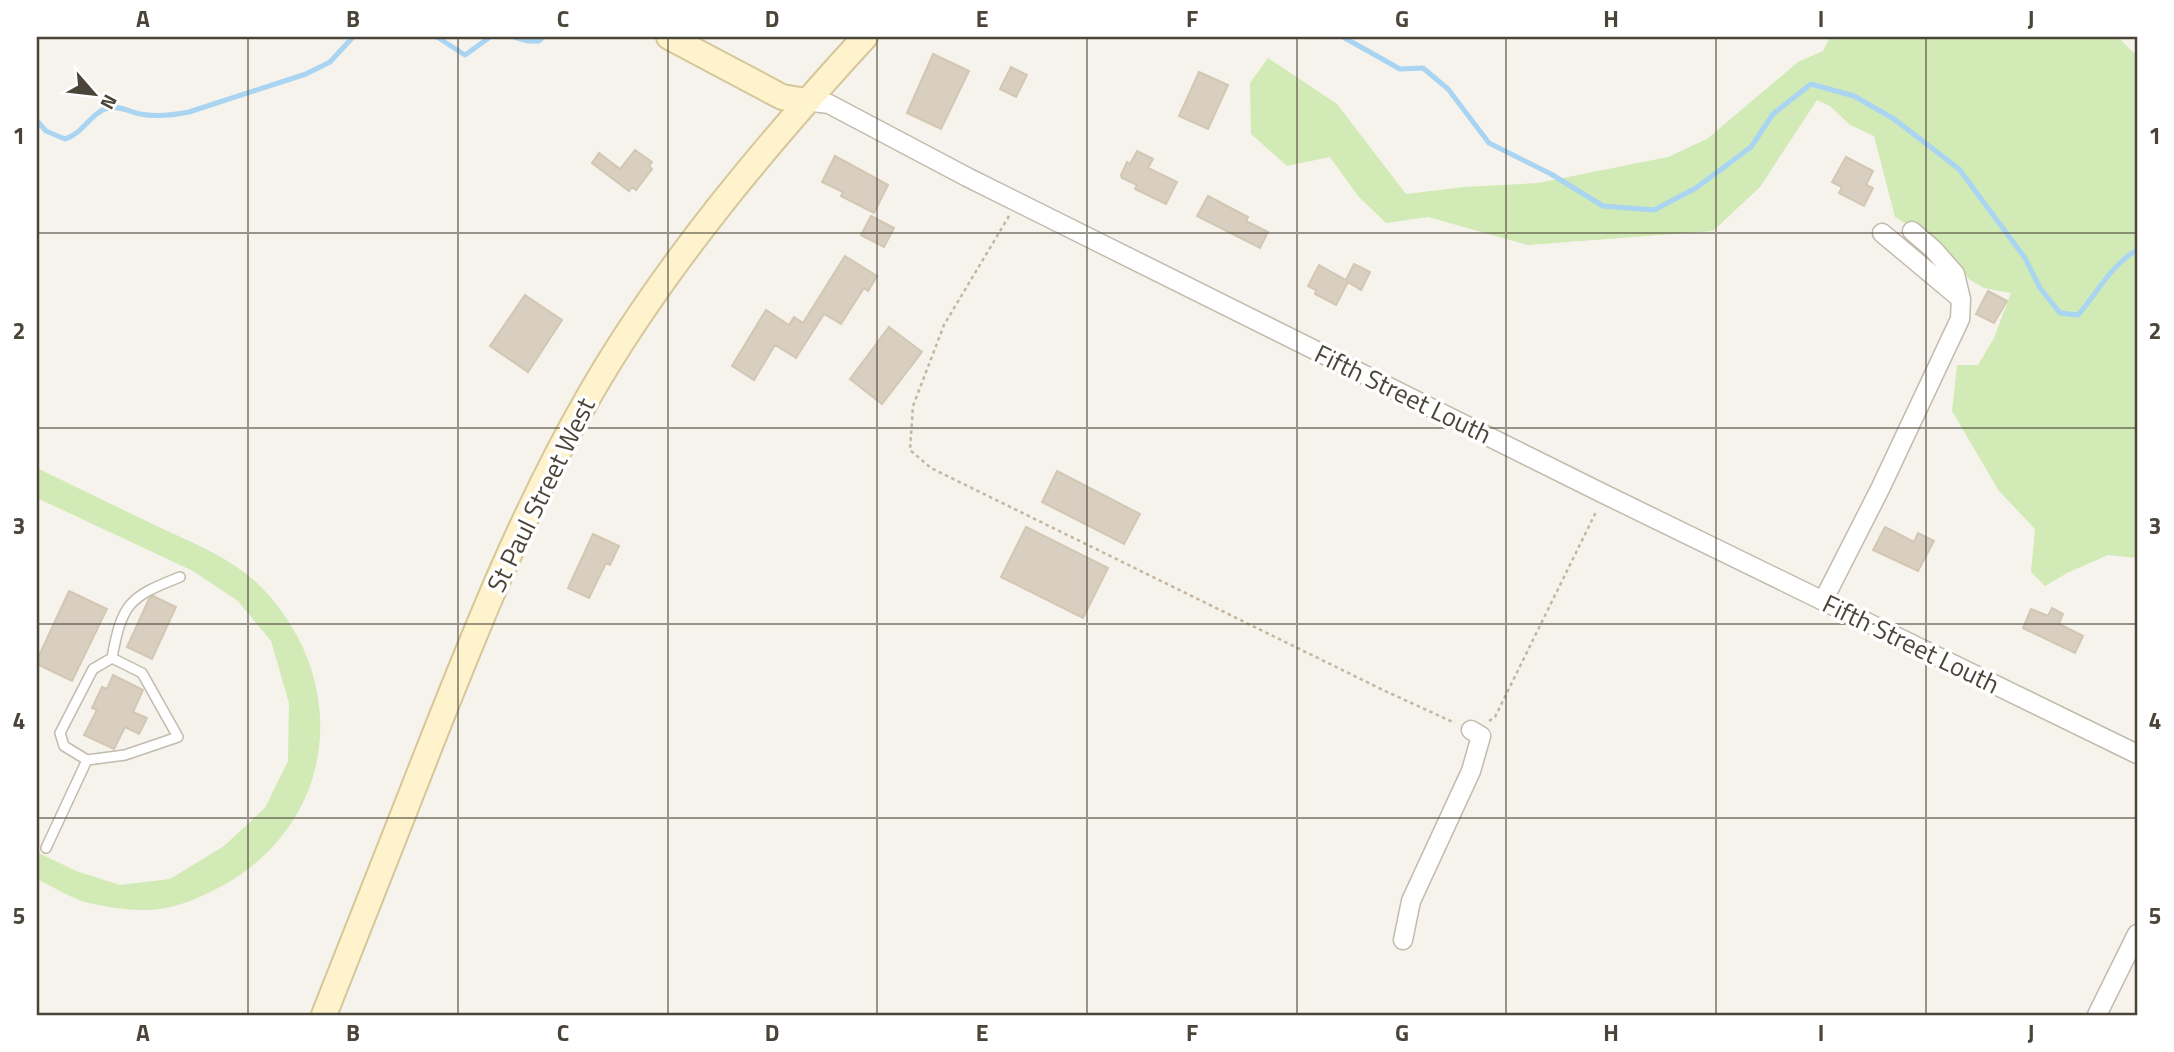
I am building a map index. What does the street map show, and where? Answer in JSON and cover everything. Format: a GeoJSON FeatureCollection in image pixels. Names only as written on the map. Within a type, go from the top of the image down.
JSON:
{"type":"FeatureCollection","features":[{"type":"Feature","properties":{"kind":"main road","name":"Fifth Street Louth"},"geometry":{"type":"LineString","coordinates":[[669,37],[782,97],[806,101]]}},
{"type":"Feature","properties":{"kind":"main road","name":"St Paul Street West"},"geometry":{"type":"LineString","coordinates":[[324,1015],[502,568],[555,459],[590,395],[638,318],[718,209],[806,101],[865,37]]}},
{"type":"Feature","properties":{"kind":"street","name":"Fifth Street Louth"},"geometry":{"type":"LineString","coordinates":[[806,101],[829,104],[1018,202],[1604,494],[2137,754]]}},
{"type":"Feature","properties":{"kind":"street"},"geometry":{"type":"LineString","coordinates":[[1823,601],[1880,489],[1960,319],[1961,299],[1955,274],[1933,249],[1912,231]]}},
{"type":"Feature","properties":{"kind":"street"},"geometry":{"type":"LineString","coordinates":[[1882,233],[1961,299]]}},
{"type":"Feature","properties":{"kind":"street"},"geometry":{"type":"LineString","coordinates":[[1403,940],[1411,901],[1471,771],[1481,736],[1471,730]]}},
{"type":"Feature","properties":{"kind":"street"},"geometry":{"type":"LineString","coordinates":[[2097,1015],[2137,934]]}},
{"type":"Feature","properties":{"kind":"lane"},"geometry":{"type":"LineString","coordinates":[[112,658],[142,673],[178,737],[125,755],[87,760],[64,746],[60,733],[93,669],[112,658],[118,626],[132,600],[180,577]]}},
{"type":"Feature","properties":{"kind":"lane"},"geometry":{"type":"LineString","coordinates":[[46,848],[87,760]]}},
{"type":"Feature","properties":{"kind":"path"},"geometry":{"type":"LineString","coordinates":[[1018,202],[944,325],[913,406],[910,450],[931,468],[1383,690],[1471,730],[1495,717],[1604,494]]}},
{"type":"Feature","properties":{"kind":"green space"},"geometry":{"type":"Polygon","coordinates":[[[1830,37],[2118,37],[2137,56],[2137,558],[2108,555],[2045,586],[2031,572],[2035,529],[1999,491],[1952,411],[1957,365],[1978,365],[1994,338],[2011,293],[1984,288],[1970,280],[1941,247],[1895,217],[1874,136],[1850,125],[1830,106],[1817,100],[1760,187],[1713,231],[1528,245],[1428,217],[1386,223],[1358,196],[1330,157],[1287,166],[1251,134],[1250,83],[1268,58],[1337,104],[1406,194],[1464,187],[1538,183],[1668,157],[1707,139],[1798,62],[1823,51],[1830,37]]]}},
{"type":"Feature","properties":{"kind":"green space"},"geometry":{"type":"Polygon","coordinates":[[[37,468],[202,547],[241,570],[264,590],[292,627],[311,667],[319,708],[319,750],[309,789],[289,826],[260,859],[222,886],[184,903],[142,910],[83,901],[37,879],[37,852],[76,871],[120,885],[170,879],[224,846],[265,808],[288,761],[289,703],[271,641],[238,601],[193,571],[37,498],[37,468]]]}},
{"type":"Feature","properties":{"kind":"building"},"geometry":{"type":"Polygon","coordinates":[[[933,54],[969,71],[941,129],[907,113],[933,54]]]}},
{"type":"Feature","properties":{"kind":"building"},"geometry":{"type":"Polygon","coordinates":[[[1011,67],[1027,75],[1016,97],[1000,89],[1011,67]]]}},
{"type":"Feature","properties":{"kind":"building"},"geometry":{"type":"Polygon","coordinates":[[[1199,72],[1228,85],[1208,129],[1179,116],[1199,72]]]}},
{"type":"Feature","properties":{"kind":"building"},"geometry":{"type":"Polygon","coordinates":[[[635,150],[652,162],[649,166],[652,169],[636,190],[632,187],[629,191],[592,163],[599,153],[620,169],[635,150]]]}},
{"type":"Feature","properties":{"kind":"building"},"geometry":{"type":"Polygon","coordinates":[[[1137,151],[1153,159],[1148,168],[1177,182],[1166,204],[1135,189],[1137,185],[1122,178],[1127,162],[1130,164],[1137,151]]]}},
{"type":"Feature","properties":{"kind":"building"},"geometry":{"type":"Polygon","coordinates":[[[835,156],[888,185],[874,213],[841,196],[843,192],[822,182],[835,156]]]}},
{"type":"Feature","properties":{"kind":"building"},"geometry":{"type":"Polygon","coordinates":[[[1846,157],[1873,171],[1866,185],[1873,188],[1864,206],[1839,193],[1842,187],[1832,182],[1846,157]]]}},
{"type":"Feature","properties":{"kind":"building"},"geometry":{"type":"Polygon","coordinates":[[[1208,196],[1248,217],[1246,221],[1268,232],[1260,248],[1197,216],[1208,196]]]}},
{"type":"Feature","properties":{"kind":"building"},"geometry":{"type":"Polygon","coordinates":[[[871,216],[894,228],[884,247],[861,235],[871,216]]]}},
{"type":"Feature","properties":{"kind":"building"},"geometry":{"type":"Polygon","coordinates":[[[845,256],[877,276],[868,291],[864,288],[841,324],[824,314],[796,358],[775,345],[754,380],[732,366],[766,310],[789,325],[794,317],[803,323],[845,256]]]}},
{"type":"Feature","properties":{"kind":"building"},"geometry":{"type":"Polygon","coordinates":[[[1354,264],[1370,272],[1361,290],[1348,282],[1336,305],[1315,294],[1316,290],[1308,286],[1319,265],[1346,280],[1354,264]]]}},
{"type":"Feature","properties":{"kind":"building"},"geometry":{"type":"Polygon","coordinates":[[[1988,291],[2007,301],[1994,323],[1976,314],[1988,291]]]}},
{"type":"Feature","properties":{"kind":"building"},"geometry":{"type":"Polygon","coordinates":[[[525,295],[562,320],[528,372],[490,346],[525,295]]]}},
{"type":"Feature","properties":{"kind":"building"},"geometry":{"type":"Polygon","coordinates":[[[889,327],[922,352],[882,404],[850,379],[889,327]]]}},
{"type":"Feature","properties":{"kind":"building"},"geometry":{"type":"Polygon","coordinates":[[[1057,471],[1140,514],[1124,544],[1042,502],[1057,471]]]}},
{"type":"Feature","properties":{"kind":"building"},"geometry":{"type":"Polygon","coordinates":[[[1026,527],[1108,568],[1083,618],[1001,577],[1026,527]]]}},
{"type":"Feature","properties":{"kind":"building"},"geometry":{"type":"Polygon","coordinates":[[[1885,527],[1914,542],[1918,533],[1934,541],[1918,571],[1873,550],[1885,527]]]}},
{"type":"Feature","properties":{"kind":"building"},"geometry":{"type":"Polygon","coordinates":[[[593,534],[619,546],[610,565],[606,563],[589,598],[568,588],[593,534]]]}},
{"type":"Feature","properties":{"kind":"building"},"geometry":{"type":"Polygon","coordinates":[[[69,591],[107,609],[72,681],[37,664],[69,591]]]}},
{"type":"Feature","properties":{"kind":"building"},"geometry":{"type":"Polygon","coordinates":[[[153,596],[176,607],[152,659],[127,647],[149,599],[153,596]]]}},
{"type":"Feature","properties":{"kind":"building"},"geometry":{"type":"Polygon","coordinates":[[[2052,608],[2063,614],[2059,624],[2083,636],[2075,653],[2023,628],[2031,609],[2048,616],[2052,608]]]}},
{"type":"Feature","properties":{"kind":"building"},"geometry":{"type":"Polygon","coordinates":[[[113,675],[143,690],[133,712],[147,718],[139,734],[125,727],[114,749],[84,735],[97,710],[92,708],[102,687],[107,689],[113,675]]]}},
{"type":"Feature","properties":{"kind":"waterway"},"geometry":{"type":"LineString","coordinates":[[37,121],[46,131],[65,139],[102,110],[112,107],[152,115],[189,112],[306,74],[330,62],[353,37]]}},
{"type":"Feature","properties":{"kind":"waterway"},"geometry":{"type":"LineString","coordinates":[[437,37],[465,55],[490,37]]}},
{"type":"Feature","properties":{"kind":"waterway"},"geometry":{"type":"LineString","coordinates":[[514,37],[528,41],[539,41],[543,37]]}},
{"type":"Feature","properties":{"kind":"waterway"},"geometry":{"type":"LineString","coordinates":[[1343,37],[1400,69],[1423,68],[1448,89],[1489,143],[1551,174],[1603,206],[1654,210],[1696,188],[1751,147],[1773,114],[1811,84],[1854,96],[1894,119],[1959,169],[2025,258],[2040,288],[2060,313],[2078,315],[2112,271],[2137,250]]}}]}
